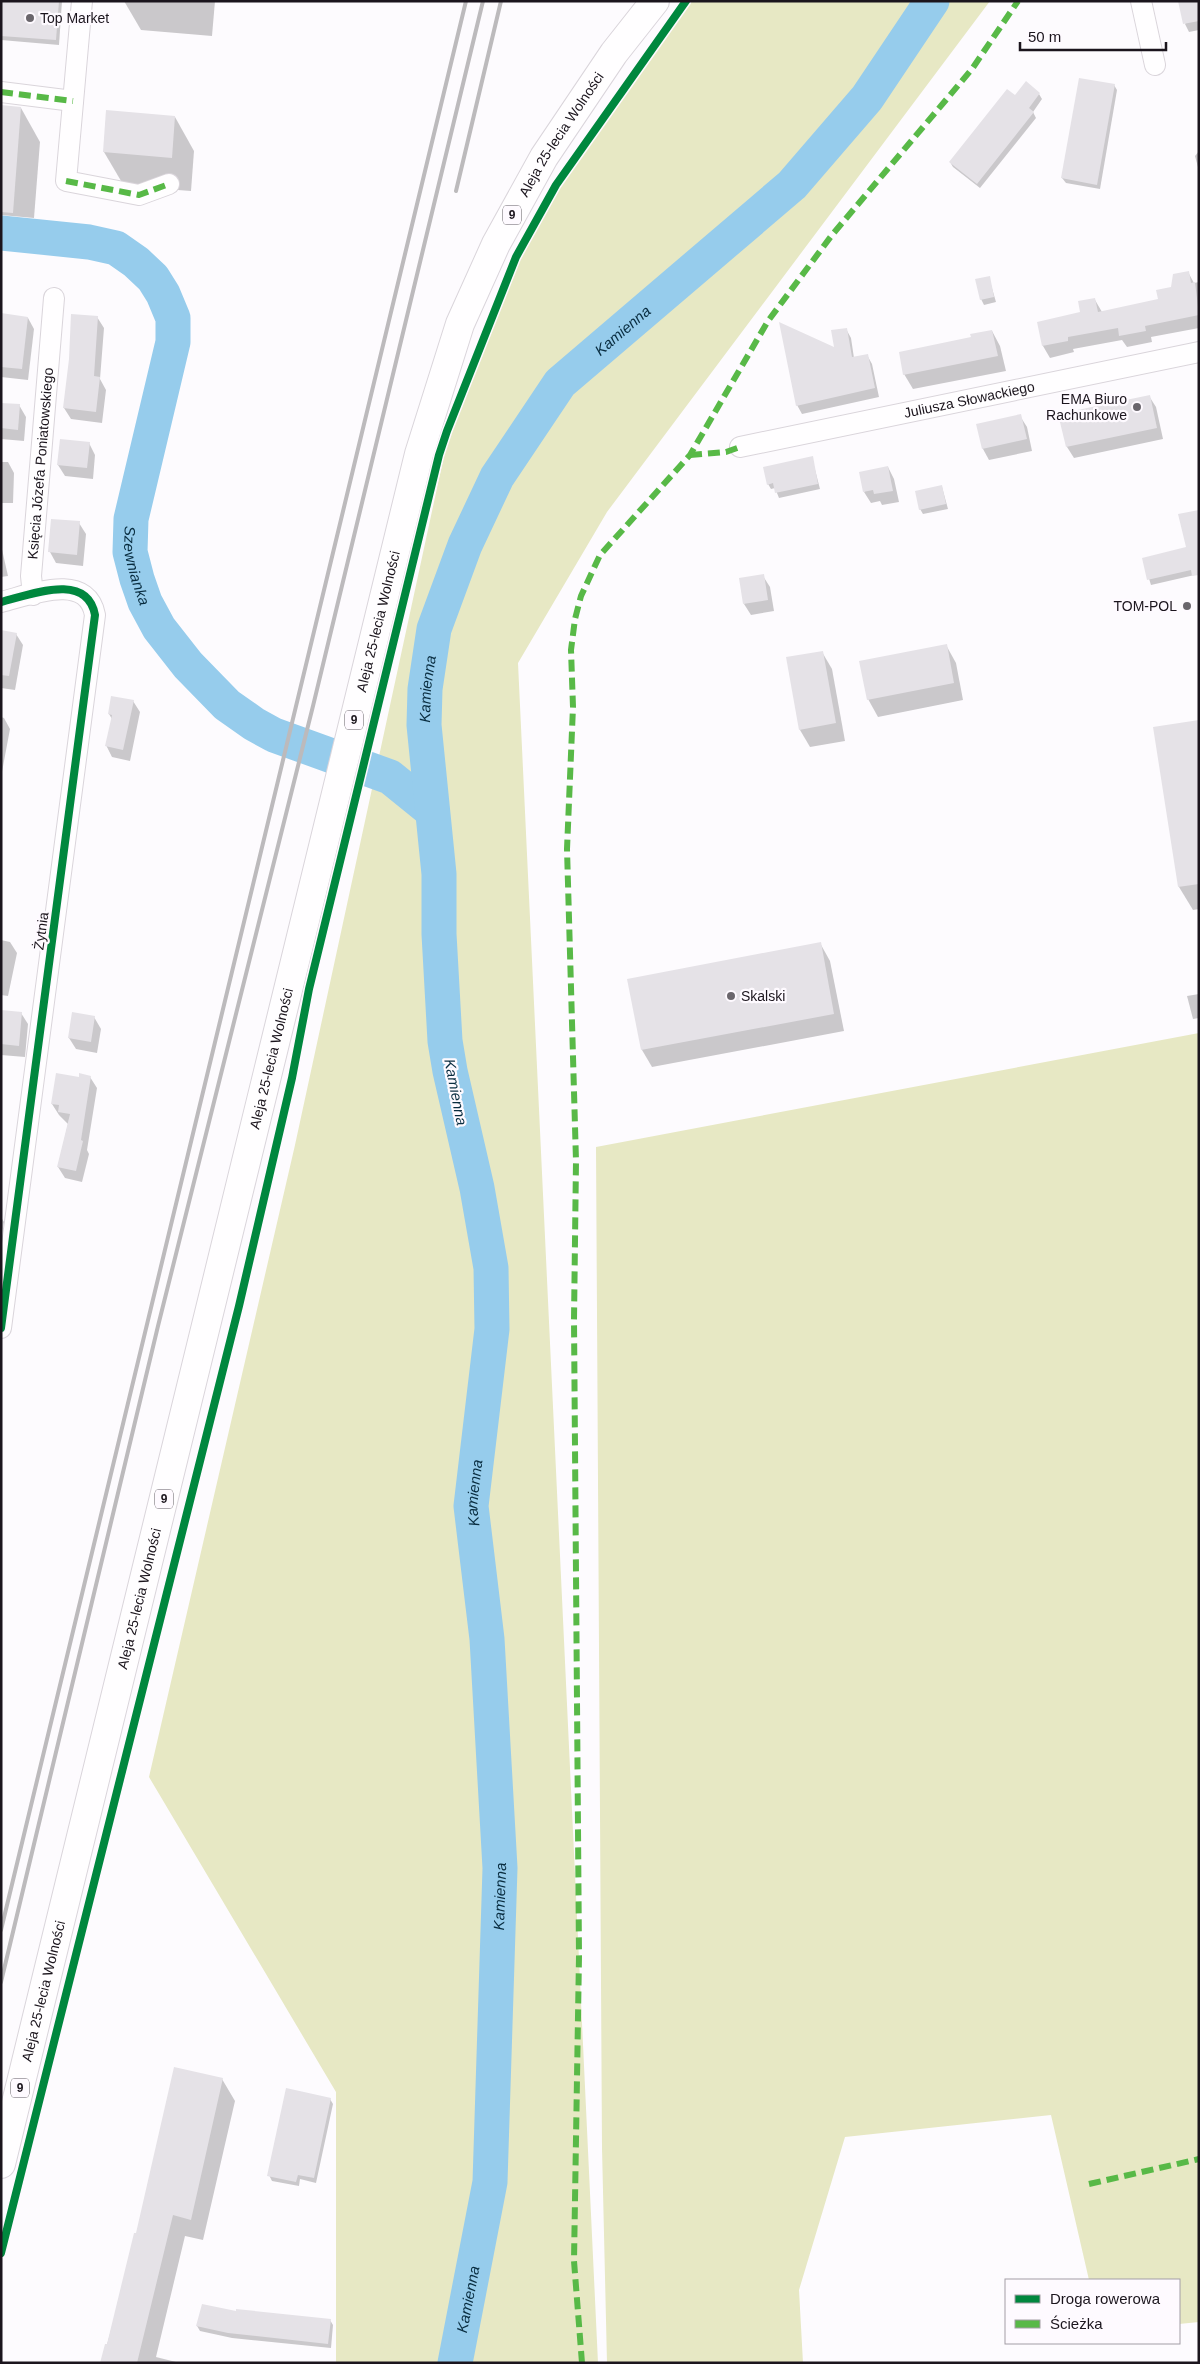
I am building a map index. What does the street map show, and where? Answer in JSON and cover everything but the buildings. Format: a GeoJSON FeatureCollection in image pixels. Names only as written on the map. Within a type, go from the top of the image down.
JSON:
{"type":"FeatureCollection","features":[{"type":"Feature","properties":{"kind":"main road","name":"Aleja 25-lecia Wolności"},"geometry":{"type":"LineString","coordinates":[[1,2164],[419,454],[460,324],[496,244],[544,158],[614,53],[655,1]]}},
{"type":"Feature","properties":{"kind":"street"},"geometry":{"type":"LineString","coordinates":[[82,1],[66,182],[139,195],[169,184]]}},
{"type":"Feature","properties":{"kind":"street"},"geometry":{"type":"LineString","coordinates":[[1142,1],[1155,65]]}},
{"type":"Feature","properties":{"kind":"street"},"geometry":{"type":"LineString","coordinates":[[1,92],[74,101]]}},
{"type":"Feature","properties":{"kind":"street","name":"Księcia Józefa Poniatowskiego"},"geometry":{"type":"LineString","coordinates":[[33,595],[31,576],[54,298]]}},
{"type":"Feature","properties":{"kind":"street","name":"Juliusza Słowackiego"},"geometry":{"type":"LineString","coordinates":[[740,447],[1199,352]]}},
{"type":"Feature","properties":{"kind":"street","name":"Żytnia"},"geometry":{"type":"LineString","coordinates":[[1,1328],[95,623],[94,607],[90,600],[80,592],[61,589],[33,595]]}},
{"type":"Feature","properties":{"kind":"street"},"geometry":{"type":"LineString","coordinates":[[1,602],[33,595]]}},
{"type":"Feature","properties":{"kind":"green space"},"geometry":{"type":"Polygon","coordinates":[[[686,1],[990,1],[607,512],[518,663],[598,2363],[336,2363],[336,2092],[149,1777],[295,1145],[453,414],[516,257],[556,185],[686,1]]]}},
{"type":"Feature","properties":{"kind":"green space"},"geometry":{"type":"Polygon","coordinates":[[[1199,1033],[1199,2322],[1180,2324],[1180,2279],[1089,2279],[1051,2115],[845,2137],[799,2290],[803,2363],[607,2363],[602,2148],[596,1147],[1199,1033]]]}},
{"type":"Feature","properties":{"kind":"waterway","name":"Kamienna"},"geometry":{"type":"LineString","coordinates":[[455,2363],[490,2182],[500,1868],[487,1639],[471,1506],[492,1329],[491,1268],[477,1188],[445,1041],[439,934],[439,874],[424,725],[425,689],[434,629],[465,545],[497,477],[560,383],[792,185],[867,98],[932,1]]}},
{"type":"Feature","properties":{"kind":"waterway","name":"Szewnianka"},"geometry":{"type":"LineString","coordinates":[[1,233],[89,242],[116,248],[136,262],[153,278],[163,294],[173,318],[173,342],[131,519],[130,552],[145,602],[159,628],[188,665],[227,705],[254,724],[274,735],[390,777],[432,811]]}},
{"type":"Feature","properties":{"kind":"railway"},"geometry":{"type":"LineString","coordinates":[[1,1930],[466,1]]}},
{"type":"Feature","properties":{"kind":"railway"},"geometry":{"type":"LineString","coordinates":[[1,1982],[158,1326],[313,706],[483,1]]}},
{"type":"Feature","properties":{"kind":"railway"},"geometry":{"type":"LineString","coordinates":[[456,191],[501,1]]}},
{"type":"Feature","properties":{"kind":"marked path"},"geometry":{"type":"LineString","coordinates":[[582,2363],[574,2261],[579,1956],[574,1320],[576,1161],[567,849],[573,707],[571,650],[575,619],[581,596],[600,555],[690,455],[768,321],[832,235],[972,69],[1018,1]]}},
{"type":"Feature","properties":{"kind":"marked path"},"geometry":{"type":"LineString","coordinates":[[1,92],[73,101]]}},
{"type":"Feature","properties":{"kind":"marked path"},"geometry":{"type":"LineString","coordinates":[[66,181],[139,195],[169,184]]}},
{"type":"Feature","properties":{"kind":"marked path"},"geometry":{"type":"LineString","coordinates":[[690,455],[726,452],[740,447]]}},
{"type":"Feature","properties":{"kind":"marked path"},"geometry":{"type":"LineString","coordinates":[[1089,2184],[1199,2159]]}},
{"type":"Feature","properties":{"kind":"cycle path"},"geometry":{"type":"LineString","coordinates":[[1,2253],[239,1306],[292,1078],[309,989],[439,455],[516,257],[556,185],[686,1]]}},
{"type":"Feature","properties":{"kind":"cycle path"},"geometry":{"type":"LineString","coordinates":[[1,602],[41,591],[69,590],[81,593],[90,602],[95,615],[1,1328]]}},
{"type":"Feature","properties":{"kind":"place","name":"Top Market"},"geometry":{"type":"Point","coordinates":[30,18]}},
{"type":"Feature","properties":{"kind":"place","name":"EMA Biuro Rachunkowe"},"geometry":{"type":"Point","coordinates":[1137,407]}},
{"type":"Feature","properties":{"kind":"place","name":"TOM-POL"},"geometry":{"type":"Point","coordinates":[1187,606]}},
{"type":"Feature","properties":{"kind":"place","name":"Skalski"},"geometry":{"type":"Point","coordinates":[731,996]}}]}
